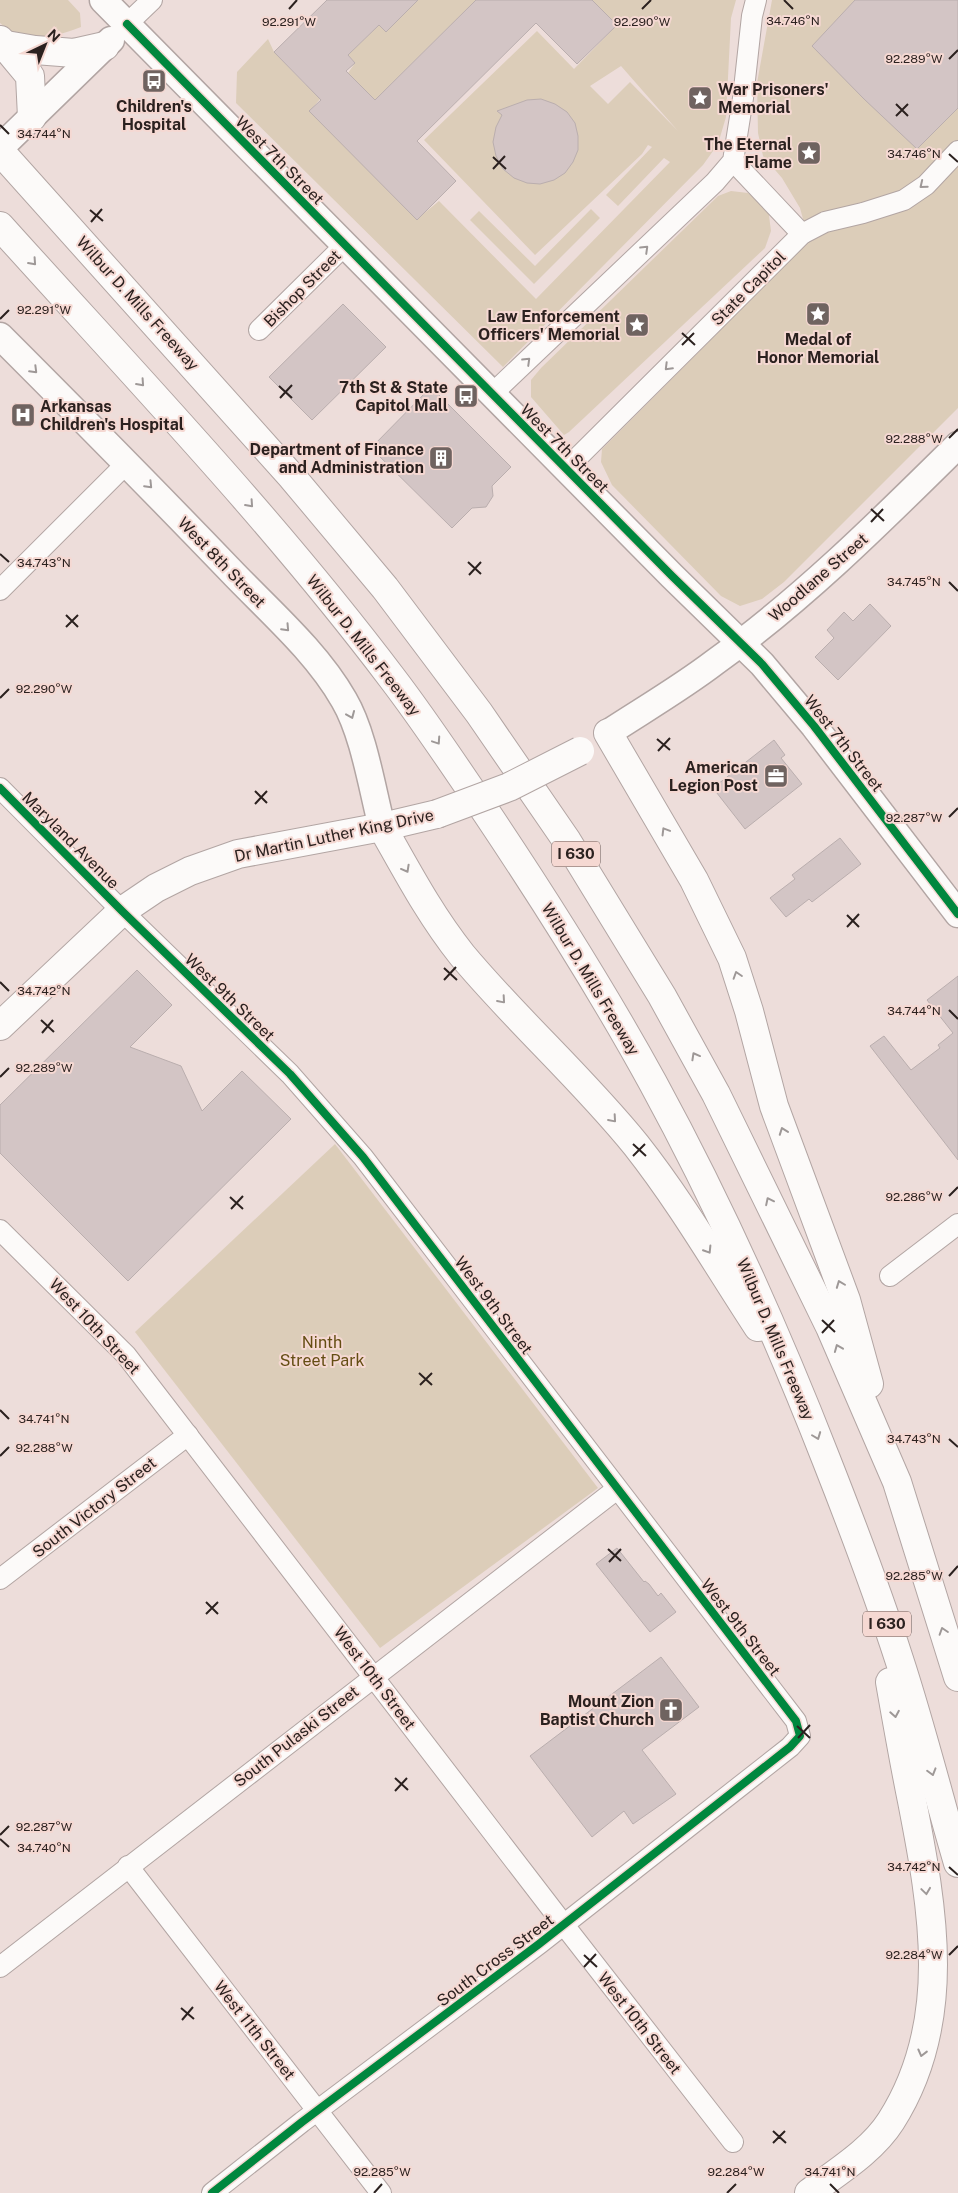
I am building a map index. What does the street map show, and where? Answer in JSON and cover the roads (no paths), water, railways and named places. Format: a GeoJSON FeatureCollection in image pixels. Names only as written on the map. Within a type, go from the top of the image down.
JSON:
{"type":"FeatureCollection","features":[{"type":"Feature","properties":{"kind":"main road"},"geometry":{"type":"LineString","coordinates":[[3,43],[35,50],[74,53],[105,46]]}},
{"type":"Feature","properties":{"kind":"main road"},"geometry":{"type":"LineString","coordinates":[[3,43],[30,76],[32,116]]}},
{"type":"Feature","properties":{"kind":"main road","name":"Wilbur D. Mills Freeway"},"geometry":{"type":"LineString","coordinates":[[0,149],[299,484],[385,588],[436,655],[544,806],[630,943],[716,1094],[830,1327],[897,1482],[957,1673]]}},
{"type":"Feature","properties":{"kind":"main road","name":"Wilbur D. Mills Freeway"},"geometry":{"type":"LineString","coordinates":[[0,226],[256,511],[346,620],[432,733],[565,932],[652,1082],[696,1165],[760,1299],[799,1390],[872,1580],[899,1660],[958,1863]]}},
{"type":"Feature","properties":{"kind":"main road"},"geometry":{"type":"LineString","coordinates":[[608,733],[694,880],[732,958],[749,1011],[774,1106],[846,1300],[897,1482]]}},
{"type":"Feature","properties":{"kind":"main road","name":"Dr Martin Luther King Drive"},"geometry":{"type":"LineString","coordinates":[[0,1026],[122,911],[156,888],[190,871],[220,860],[437,814],[509,787],[580,751],[608,733]]}},
{"type":"Feature","properties":{"kind":"main road"},"geometry":{"type":"LineString","coordinates":[[382,827],[426,905],[462,954],[520,1021],[603,1108],[635,1145],[677,1200],[799,1390]]}},
{"type":"Feature","properties":{"kind":"main road"},"geometry":{"type":"LineString","coordinates":[[809,2193],[864,2151],[891,2122],[910,2087],[919,2064],[927,2035],[932,1999],[933,1939],[920,1845],[872,1580]]}},
{"type":"Feature","properties":{"kind":"street","name":"West 7th Street"},"geometry":{"type":"LineString","coordinates":[[103,0],[672,576],[762,664],[814,726],[958,914]]}},
{"type":"Feature","properties":{"kind":"street"},"geometry":{"type":"LineString","coordinates":[[0,149],[152,0]]}},
{"type":"Feature","properties":{"kind":"street"},"geometry":{"type":"LineString","coordinates":[[492,394],[715,182],[734,161],[756,0]]}},
{"type":"Feature","properties":{"kind":"street","name":"State Capitol"},"geometry":{"type":"LineString","coordinates":[[566,469],[802,234],[825,222],[863,213],[904,200],[926,184],[958,151]]}},
{"type":"Feature","properties":{"kind":"street"},"geometry":{"type":"LineString","coordinates":[[734,161],[802,234]]}},
{"type":"Feature","properties":{"kind":"street","name":"Bishop Street"},"geometry":{"type":"LineString","coordinates":[[259,330],[345,245]]}},
{"type":"Feature","properties":{"kind":"street","name":"West 8th Street"},"geometry":{"type":"LineString","coordinates":[[0,336],[127,463],[285,627],[326,674],[345,701],[353,721],[382,827]]}},
{"type":"Feature","properties":{"kind":"street","name":"Woodlane Street"},"geometry":{"type":"LineString","coordinates":[[741,642],[841,558],[958,446]]}},
{"type":"Feature","properties":{"kind":"street"},"geometry":{"type":"LineString","coordinates":[[0,590],[127,463]]}},
{"type":"Feature","properties":{"kind":"street","name":"Dr Martin Luther King Drive"},"geometry":{"type":"LineString","coordinates":[[608,733],[715,663],[741,642]]}},
{"type":"Feature","properties":{"kind":"street","name":"Maryland Avenue"},"geometry":{"type":"LineString","coordinates":[[0,788],[122,911]]}},
{"type":"Feature","properties":{"kind":"street","name":"West 9th Street"},"geometry":{"type":"LineString","coordinates":[[122,911],[290,1074],[363,1157],[796,1721],[800,1736],[792,1746]]}},
{"type":"Feature","properties":{"kind":"street"},"geometry":{"type":"LineString","coordinates":[[890,1276],[958,1224]]}},
{"type":"Feature","properties":{"kind":"street","name":"West 10th Street"},"geometry":{"type":"LineString","coordinates":[[0,1230],[126,1355],[733,2142]]}},
{"type":"Feature","properties":{"kind":"street","name":"South Victory Street"},"geometry":{"type":"LineString","coordinates":[[0,1579],[188,1435]]}},
{"type":"Feature","properties":{"kind":"street","name":"South Pulaski Street"},"geometry":{"type":"LineString","coordinates":[[0,1967],[617,1489]]}},
{"type":"Feature","properties":{"kind":"street","name":"South Cross Street"},"geometry":{"type":"LineString","coordinates":[[212,2193],[317,2111],[564,1925],[792,1746]]}},
{"type":"Feature","properties":{"kind":"street","name":"West 11th Street"},"geometry":{"type":"LineString","coordinates":[[128,1866],[381,2193]]}},
{"type":"Feature","properties":{"kind":"place","name":"Children's Hospital"},"geometry":{"type":"Point","coordinates":[154,81]}},
{"type":"Feature","properties":{"kind":"place","name":"War Prisoners' Memorial"},"geometry":{"type":"Point","coordinates":[700,98]}},
{"type":"Feature","properties":{"kind":"place","name":"The Eternal Flame"},"geometry":{"type":"Point","coordinates":[809,153]}},
{"type":"Feature","properties":{"kind":"place","name":"Medal of Honor Memorial"},"geometry":{"type":"Point","coordinates":[818,314]}},
{"type":"Feature","properties":{"kind":"place","name":"Law Enforcement Officers' Memorial"},"geometry":{"type":"Point","coordinates":[637,325]}},
{"type":"Feature","properties":{"kind":"place","name":"7th St & State Capitol Mall"},"geometry":{"type":"Point","coordinates":[466,396]}},
{"type":"Feature","properties":{"kind":"place","name":"Arkansas Children's Hospital"},"geometry":{"type":"Point","coordinates":[23,415]}},
{"type":"Feature","properties":{"kind":"place","name":"Department of Finance and Administration"},"geometry":{"type":"Point","coordinates":[441,458]}},
{"type":"Feature","properties":{"kind":"place","name":"American Legion Post"},"geometry":{"type":"Point","coordinates":[776,776]}},
{"type":"Feature","properties":{"kind":"place","name":"Mount Zion Baptist Church"},"geometry":{"type":"Point","coordinates":[671,1710]}},
{"type":"Feature","properties":{"kind":"park label","name":"Ninth Street Park"},"geometry":{"type":"Point","coordinates":[322,1351]}}]}
